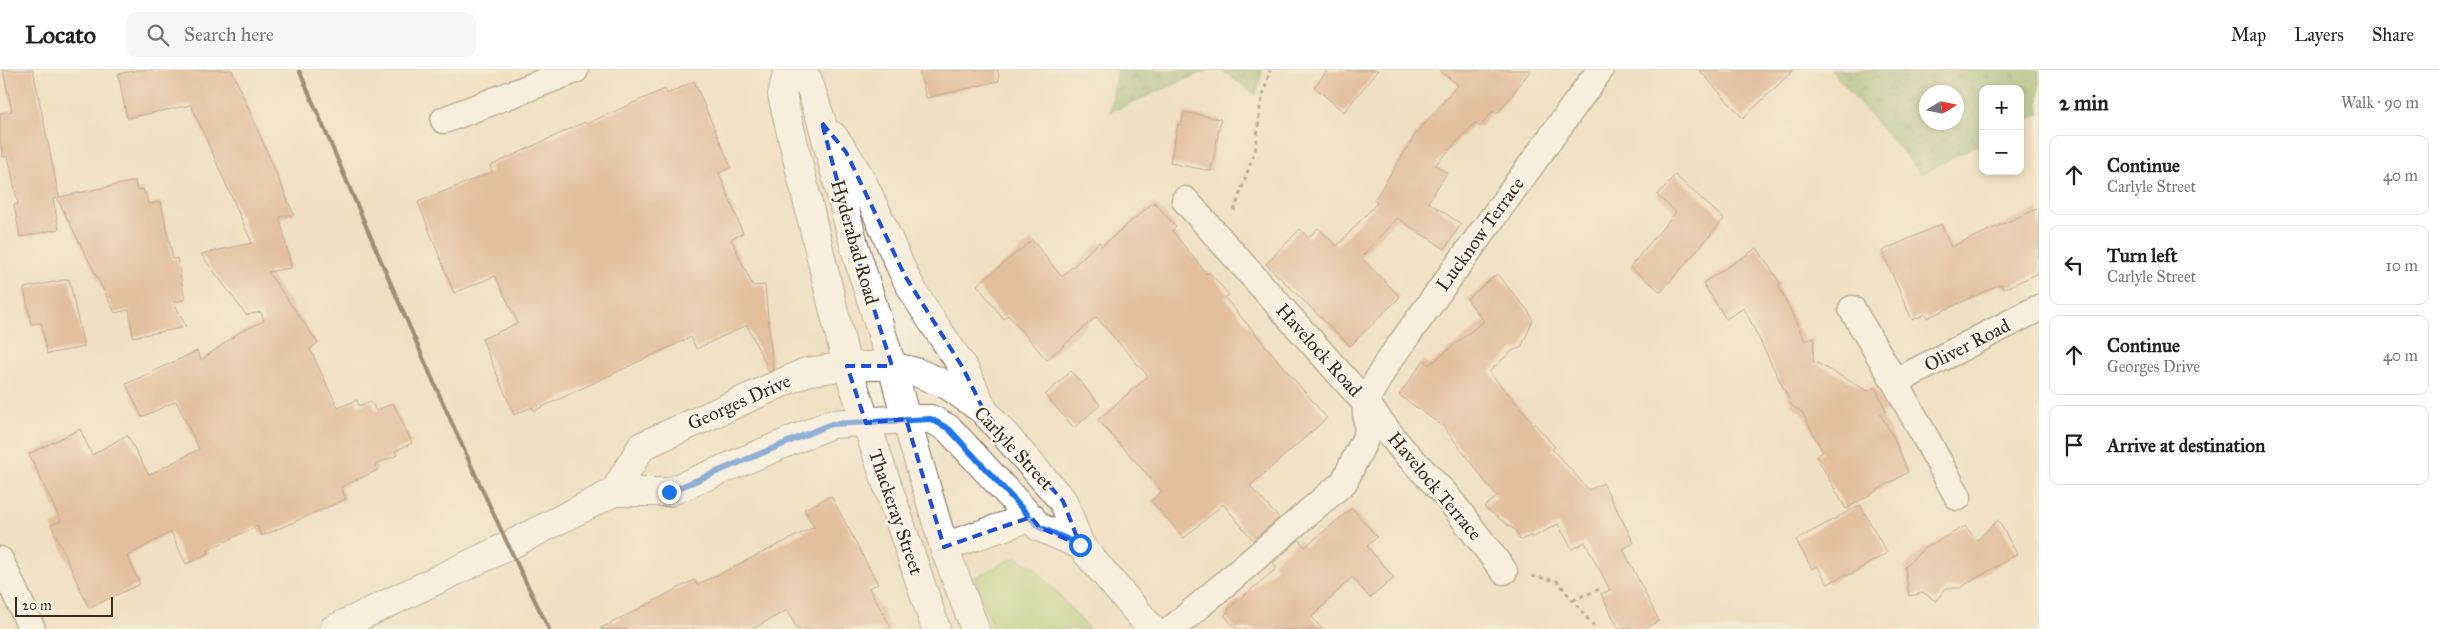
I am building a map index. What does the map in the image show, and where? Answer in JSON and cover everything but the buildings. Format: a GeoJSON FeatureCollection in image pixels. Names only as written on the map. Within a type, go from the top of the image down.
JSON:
{"type":"FeatureCollection","features":[{"type":"Feature","properties":{"kind":"main road","name":"Hyderabad Road"},"geometry":{"type":"LineString","coordinates":[[788,70],[782,95],[848,366]]}},
{"type":"Feature","properties":{"kind":"main road","name":"Hyderabad Road"},"geometry":{"type":"LineString","coordinates":[[798,70],[808,80],[822,124],[856,252],[892,366],[906,419]]}},
{"type":"Feature","properties":{"kind":"main road"},"geometry":{"type":"LineString","coordinates":[[822,124],[846,152],[905,276],[928,318],[963,368],[984,412]]}},
{"type":"Feature","properties":{"kind":"main road","name":"Georges Drive"},"geometry":{"type":"LineString","coordinates":[[614,492],[642,446],[806,372],[848,366],[892,366]]}},
{"type":"Feature","properties":{"kind":"main road","name":"Thackeray Street"},"geometry":{"type":"LineString","coordinates":[[848,366],[936,629]]}},
{"type":"Feature","properties":{"kind":"main road","name":"Carlyle Street"},"geometry":{"type":"LineString","coordinates":[[892,366],[916,372],[949,386],[984,412],[1063,501],[1080,545],[1152,629]]}},
{"type":"Feature","properties":{"kind":"main road","name":"Thackeray Street"},"geometry":{"type":"LineString","coordinates":[[906,419],[944,547],[975,629]]}},
{"type":"Feature","properties":{"kind":"main road","name":"Carlyle Street"},"geometry":{"type":"LineString","coordinates":[[866,423],[906,419],[931,419],[949,429],[1039,527],[1080,545]]}},
{"type":"Feature","properties":{"kind":"main road"},"geometry":{"type":"LineString","coordinates":[[334,629],[508,546],[614,492],[669,492],[831,424],[866,423]]}},
{"type":"Feature","properties":{"kind":"main road"},"geometry":{"type":"LineString","coordinates":[[944,547],[997,527],[1031,517]]}},
{"type":"Feature","properties":{"kind":"street"},"geometry":{"type":"LineString","coordinates":[[444,120],[576,70]]}},
{"type":"Feature","properties":{"kind":"street","name":"Lucknow Terrace"},"geometry":{"type":"LineString","coordinates":[[1365,402],[1387,363],[1600,70]]}},
{"type":"Feature","properties":{"kind":"street","name":"Havelock Road"},"geometry":{"type":"LineString","coordinates":[[1172,629],[1344,482],[1368,433],[1365,402],[1185,200]]}},
{"type":"Feature","properties":{"kind":"street","name":"Oliver Road"},"geometry":{"type":"LineString","coordinates":[[1895,382],[2039,308]]}},
{"type":"Feature","properties":{"kind":"street"},"geometry":{"type":"LineString","coordinates":[[1852,309],[1895,382],[1958,498]]}},
{"type":"Feature","properties":{"kind":"street","name":"Havelock Terrace"},"geometry":{"type":"LineString","coordinates":[[1365,402],[1401,448],[1446,495],[1504,571]]}},
{"type":"Feature","properties":{"kind":"street"},"geometry":{"type":"LineString","coordinates":[[0,560],[32,629]]}},
{"type":"Feature","properties":{"kind":"path"},"geometry":{"type":"LineString","coordinates":[[1232,214],[1256,147],[1260,107],[1270,70]]}},
{"type":"Feature","properties":{"kind":"path"},"geometry":{"type":"LineString","coordinates":[[1504,571],[1557,582],[1596,629]]}},
{"type":"Feature","properties":{"kind":"path"},"geometry":{"type":"LineString","coordinates":[[1573,600],[1600,589]]}},
{"type":"Feature","properties":{"kind":"highlighted area"},"geometry":{"type":"Polygon","coordinates":[[[822,123],[846,152],[905,276],[963,368],[984,411],[1063,501],[1080,545],[1039,527],[1031,517],[944,547],[906,419],[866,423],[847,366],[892,366],[856,252],[822,123]]]}},
{"type":"Feature","properties":{"kind":"green space"},"geometry":{"type":"Polygon","coordinates":[[[1117,70],[1208,70],[1110,112],[1117,70]]]}},
{"type":"Feature","properties":{"kind":"green space"},"geometry":{"type":"Polygon","coordinates":[[[1221,70],[1262,70],[1256,95],[1221,70]]]}},
{"type":"Feature","properties":{"kind":"green space"},"geometry":{"type":"Polygon","coordinates":[[[1831,70],[2039,70],[2039,114],[2024,121],[2024,85],[1979,85],[1979,144],[1921,174],[1831,70]]]}},
{"type":"Feature","properties":{"kind":"green space"},"geometry":{"type":"Polygon","coordinates":[[[1016,557],[1035,568],[1089,629],[993,629],[974,578],[1016,557]]]}},
{"type":"Feature","properties":{"kind":"railway"},"geometry":{"type":"LineString","coordinates":[[299,70],[451,421],[549,629]]}},
{"type":"Feature","properties":{"kind":"route"},"geometry":{"type":"LineString","coordinates":[[669,492],[831,424],[931,419],[949,429],[1039,527],[1080,545]]}}]}
